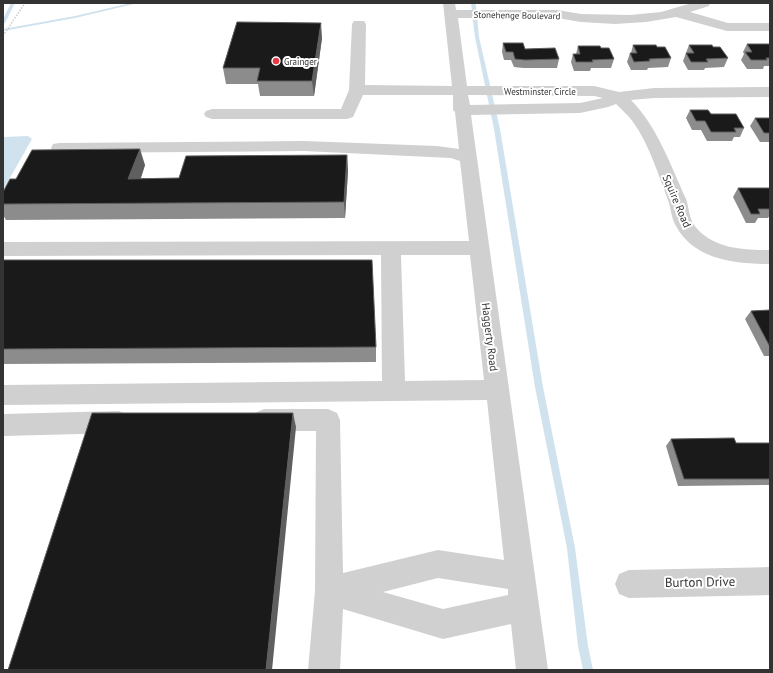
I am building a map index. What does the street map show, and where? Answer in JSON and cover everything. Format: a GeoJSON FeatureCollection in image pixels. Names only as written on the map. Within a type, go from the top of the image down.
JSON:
{"type":"FeatureCollection","features":[{"type":"Feature","properties":{"kind":"street","name":"Stonehenge Boulevard"},"geometry":{"type":"LineString","coordinates":[[450,14],[563,24],[584,18],[628,19],[660,16],[678,13],[698,4]]}},
{"type":"Feature","properties":{"kind":"street"},"geometry":{"type":"LineString","coordinates":[[678,13],[727,27],[770,27]]}},
{"type":"Feature","properties":{"kind":"street","name":"Haggerty Road"},"geometry":{"type":"LineString","coordinates":[[450,14],[532,670]]}},
{"type":"Feature","properties":{"kind":"street"},"geometry":{"type":"LineString","coordinates":[[212,114],[347,114],[356,90],[359,24]]}},
{"type":"Feature","properties":{"kind":"street","name":"Westminster Circle"},"geometry":{"type":"LineString","coordinates":[[356,90],[460,100],[580,108],[602,104],[619,97],[654,93],[770,92]]}},
{"type":"Feature","properties":{"kind":"street","name":"Squire Road"},"geometry":{"type":"LineString","coordinates":[[619,97],[640,121],[646,132],[680,207],[686,228],[699,241],[709,248],[728,255],[745,258],[770,257]]}},
{"type":"Feature","properties":{"kind":"street"},"geometry":{"type":"LineString","coordinates":[[60,148],[304,146],[437,150],[454,153],[467,158]]}},
{"type":"Feature","properties":{"kind":"street"},"geometry":{"type":"LineString","coordinates":[[391,248],[394,392]]}},
{"type":"Feature","properties":{"kind":"street"},"geometry":{"type":"LineString","coordinates":[[3,249],[479,248]]}},
{"type":"Feature","properties":{"kind":"street"},"geometry":{"type":"LineString","coordinates":[[3,395],[497,390]]}},
{"type":"Feature","properties":{"kind":"street"},"geometry":{"type":"LineString","coordinates":[[242,420],[328,420],[329,591],[324,670]]}},
{"type":"Feature","properties":{"kind":"street"},"geometry":{"type":"LineString","coordinates":[[3,425],[140,422]]}},
{"type":"Feature","properties":{"kind":"street"},"geometry":{"type":"LineString","coordinates":[[329,591],[438,564],[520,578]]}},
{"type":"Feature","properties":{"kind":"street","name":"Burton Drive"},"geometry":{"type":"LineString","coordinates":[[629,584],[770,580]]}},
{"type":"Feature","properties":{"kind":"street"},"geometry":{"type":"LineString","coordinates":[[329,591],[442,624],[524,606]]}},
{"type":"Feature","properties":{"kind":"path"},"geometry":{"type":"LineString","coordinates":[[3,36],[25,3]]}},
{"type":"Feature","properties":{"kind":"water"},"geometry":{"type":"Polygon","coordinates":[[[28,136],[32,139],[3,190],[3,137],[28,136]]]}},
{"type":"Feature","properties":{"kind":"building","name":"Grainger"},"geometry":{"type":"Polygon","coordinates":[[[237,22],[321,23],[312,81],[257,81],[260,68],[223,68],[237,22]]]}},
{"type":"Feature","properties":{"kind":"building"},"geometry":{"type":"Polygon","coordinates":[[[503,43],[523,43],[525,49],[555,48],[559,59],[515,59],[513,52],[506,52],[503,43]]]}},
{"type":"Feature","properties":{"kind":"building"},"geometry":{"type":"Polygon","coordinates":[[[747,44],[770,44],[770,58],[766,58],[767,60],[751,60],[745,52],[752,52],[747,44]]]}},
{"type":"Feature","properties":{"kind":"building"},"geometry":{"type":"Polygon","coordinates":[[[633,45],[656,45],[657,47],[665,47],[671,58],[649,59],[650,61],[634,62],[630,53],[637,53],[633,45]]]}},
{"type":"Feature","properties":{"kind":"building"},"geometry":{"type":"Polygon","coordinates":[[[689,45],[712,45],[713,47],[720,47],[728,58],[706,59],[708,62],[691,62],[686,53],[694,53],[689,45]]]}},
{"type":"Feature","properties":{"kind":"building"},"geometry":{"type":"Polygon","coordinates":[[[578,46],[600,46],[601,48],[609,48],[614,59],[592,60],[593,62],[576,62],[573,54],[580,54],[578,46]]]}},
{"type":"Feature","properties":{"kind":"building"},"geometry":{"type":"Polygon","coordinates":[[[690,110],[708,110],[711,114],[736,114],[744,128],[734,128],[736,132],[711,132],[705,121],[696,121],[690,110]]]}},
{"type":"Feature","properties":{"kind":"building"},"geometry":{"type":"Polygon","coordinates":[[[755,118],[770,118],[770,133],[764,133],[755,118]]]}},
{"type":"Feature","properties":{"kind":"building"},"geometry":{"type":"Polygon","coordinates":[[[140,149],[128,179],[179,178],[186,156],[347,155],[344,202],[3,204],[3,192],[10,179],[16,179],[32,150],[140,149]]]}},
{"type":"Feature","properties":{"kind":"building"},"geometry":{"type":"Polygon","coordinates":[[[738,188],[770,188],[770,209],[758,209],[760,214],[751,214],[738,188]]]}},
{"type":"Feature","properties":{"kind":"building"},"geometry":{"type":"Polygon","coordinates":[[[3,260],[372,260],[376,347],[3,349],[3,260]]]}},
{"type":"Feature","properties":{"kind":"building"},"geometry":{"type":"Polygon","coordinates":[[[770,310],[770,347],[751,311],[770,310]]]}},
{"type":"Feature","properties":{"kind":"building"},"geometry":{"type":"Polygon","coordinates":[[[92,413],[293,413],[266,670],[8,670],[92,413]]]}},
{"type":"Feature","properties":{"kind":"building"},"geometry":{"type":"Polygon","coordinates":[[[734,438],[736,443],[770,443],[770,479],[684,479],[671,439],[734,438]]]}},
{"type":"Feature","properties":{"kind":"waterway"},"geometry":{"type":"LineString","coordinates":[[3,23],[13,3]]}},
{"type":"Feature","properties":{"kind":"waterway"},"geometry":{"type":"LineString","coordinates":[[3,30],[75,17],[136,3]]}},
{"type":"Feature","properties":{"kind":"waterway"},"geometry":{"type":"LineString","coordinates":[[473,3],[477,37],[497,129],[539,387],[571,548],[583,646],[588,670]]}},
{"type":"Feature","properties":{"kind":"place","name":"Grainger"},"geometry":{"type":"Point","coordinates":[276,61]}}]}
